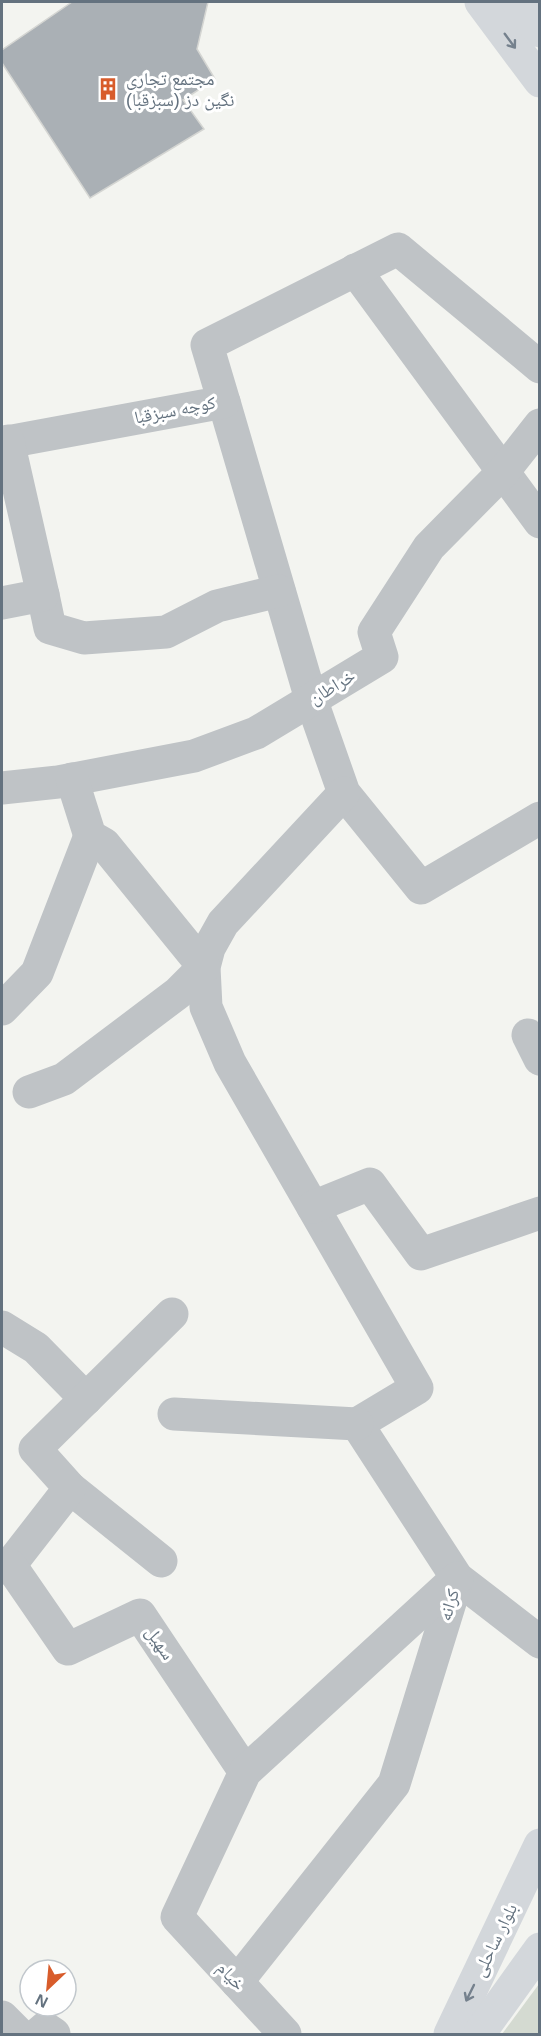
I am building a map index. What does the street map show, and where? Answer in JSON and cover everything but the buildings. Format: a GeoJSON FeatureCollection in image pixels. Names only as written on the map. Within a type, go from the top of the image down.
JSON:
{"type":"FeatureCollection","features":[{"type":"Feature","properties":{"kind":"main road"},"geometry":{"type":"LineString","coordinates":[[481,2],[540,81]]}},
{"type":"Feature","properties":{"kind":"main road"},"geometry":{"type":"LineString","coordinates":[[518,2],[540,31]]}},
{"type":"Feature","properties":{"kind":"main road","name":"بلوار ساحلی"},"geometry":{"type":"LineString","coordinates":[[450,2034],[540,1845]]}},
{"type":"Feature","properties":{"kind":"main road","name":"بلوار ساحلی"},"geometry":{"type":"LineString","coordinates":[[478,2034],[540,1949]]}},
{"type":"Feature","properties":{"kind":"street","name":"کوچه سبزقبا"},"geometry":{"type":"LineString","coordinates":[[5,442],[224,402],[207,345],[398,249],[540,367]]}},
{"type":"Feature","properties":{"kind":"street"},"geometry":{"type":"LineString","coordinates":[[356,270],[540,522]]}},
{"type":"Feature","properties":{"kind":"street"},"geometry":{"type":"LineString","coordinates":[[224,402],[311,699],[344,793],[421,888],[540,818]]}},
{"type":"Feature","properties":{"kind":"street","name":"خراطان"},"geometry":{"type":"LineString","coordinates":[[2,788],[72,779],[194,756],[256,733],[382,657],[374,632],[429,547],[503,472],[540,425]]}},
{"type":"Feature","properties":{"kind":"street"},"geometry":{"type":"LineString","coordinates":[[5,442],[51,628],[84,638],[166,632],[217,606],[279,591]]}},
{"type":"Feature","properties":{"kind":"street"},"geometry":{"type":"LineString","coordinates":[[2,603],[44,595]]}},
{"type":"Feature","properties":{"kind":"street"},"geometry":{"type":"LineString","coordinates":[[2,1009],[37,973],[90,836],[72,779]]}},
{"type":"Feature","properties":{"kind":"street"},"geometry":{"type":"LineString","coordinates":[[174,1414],[357,1424],[417,1388],[230,1063],[206,1007],[204,967],[209,948],[224,923],[344,793]]}},
{"type":"Feature","properties":{"kind":"street"},"geometry":{"type":"LineString","coordinates":[[90,836],[104,844],[204,967]]}},
{"type":"Feature","properties":{"kind":"street"},"geometry":{"type":"LineString","coordinates":[[29,1092],[64,1079],[178,993],[204,967]]}},
{"type":"Feature","properties":{"kind":"street"},"geometry":{"type":"LineString","coordinates":[[313,1207],[370,1184],[421,1254],[540,1214]]}},
{"type":"Feature","properties":{"kind":"street"},"geometry":{"type":"LineString","coordinates":[[160,1561],[70,1488],[35,1449],[172,1314]]}},
{"type":"Feature","properties":{"kind":"street"},"geometry":{"type":"LineString","coordinates":[[2,1327],[36,1348],[86,1399]]}},
{"type":"Feature","properties":{"kind":"street"},"geometry":{"type":"LineString","coordinates":[[357,1424],[457,1578],[540,1642]]}},
{"type":"Feature","properties":{"kind":"street"},"geometry":{"type":"LineString","coordinates":[[6,1567],[70,1488]]}},
{"type":"Feature","properties":{"kind":"street","name":"سهیل"},"geometry":{"type":"LineString","coordinates":[[6,1567],[68,1649],[140,1615],[245,1772]]}},
{"type":"Feature","properties":{"kind":"street","name":"کرانه"},"geometry":{"type":"LineString","coordinates":[[177,1917],[245,1772],[457,1578]]}},
{"type":"Feature","properties":{"kind":"street","name":"کرانه"},"geometry":{"type":"LineString","coordinates":[[237,1982],[394,1784],[457,1578]]}},
{"type":"Feature","properties":{"kind":"street","name":"خیام"},"geometry":{"type":"LineString","coordinates":[[177,1917],[285,2034]]}},
{"type":"Feature","properties":{"kind":"street"},"geometry":{"type":"LineString","coordinates":[[2,2017],[19,2034]]}},
{"type":"Feature","properties":{"kind":"street"},"geometry":{"type":"LineString","coordinates":[[38,2034],[45,2028],[54,2034]]}},
{"type":"Feature","properties":{"kind":"shaded area"},"geometry":{"type":"Polygon","coordinates":[[[539,1984],[539,2034],[502,2034],[539,1984]]]}},
{"type":"Feature","properties":{"kind":"place","name":"مجتمع تجاری نگین دز (سبزقبا)"},"geometry":{"type":"Point","coordinates":[108,89]}}]}
